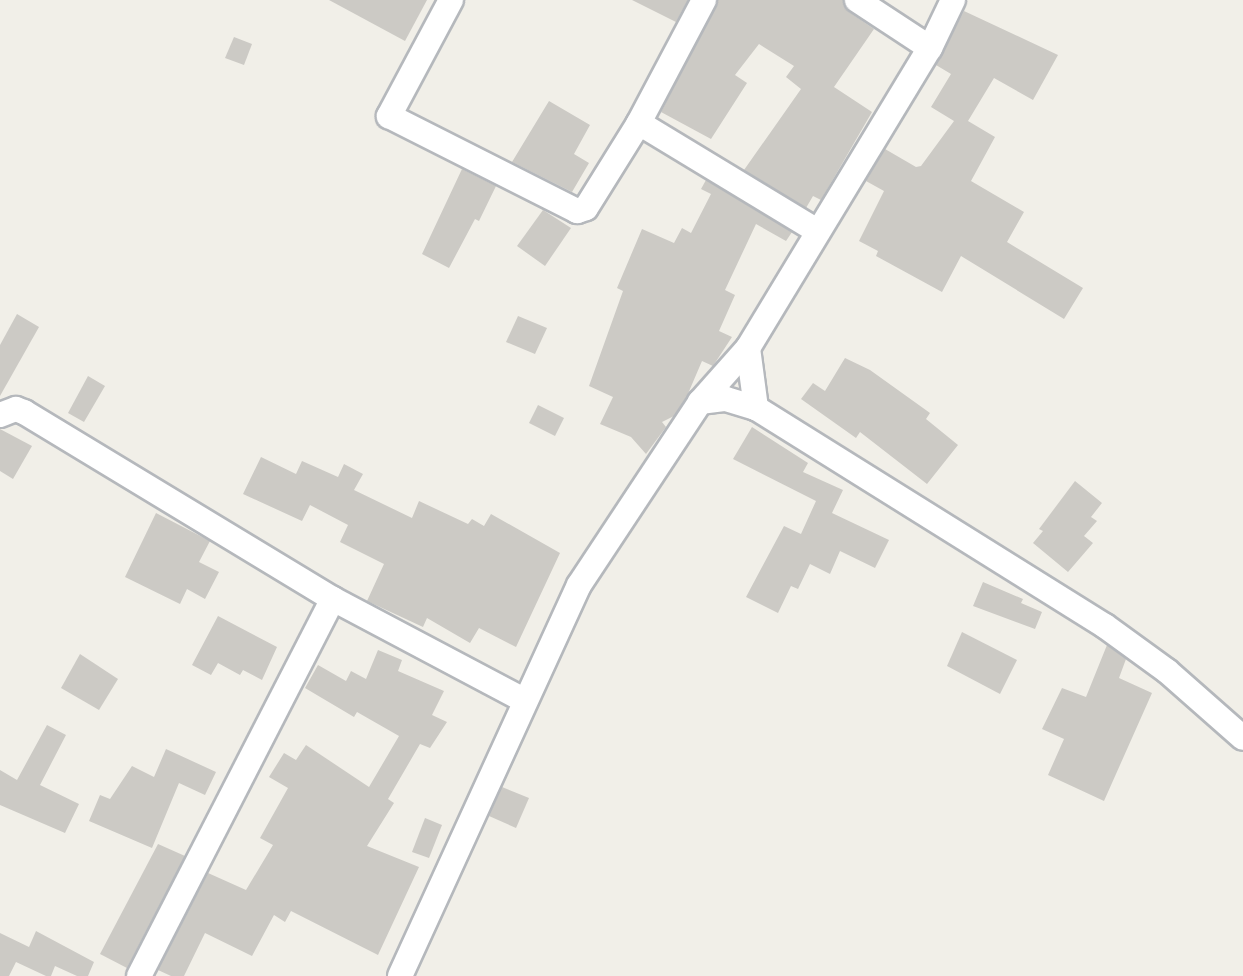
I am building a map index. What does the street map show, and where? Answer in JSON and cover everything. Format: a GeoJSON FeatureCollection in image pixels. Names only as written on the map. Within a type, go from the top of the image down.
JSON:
{"type":"FeatureCollection","features":[{"type":"Feature","properties":{"kind":"street"},"geometry":{"type":"LineString","coordinates":[[450,0],[389,116],[582,212],[639,123],[704,0]]}},
{"type":"Feature","properties":{"kind":"street"},"geometry":{"type":"LineString","coordinates":[[857,0],[930,48]]}},
{"type":"Feature","properties":{"kind":"street"},"geometry":{"type":"LineString","coordinates":[[400,976],[524,699],[579,585],[700,402],[748,348],[930,48],[953,0]]}},
{"type":"Feature","properties":{"kind":"street"},"geometry":{"type":"LineString","coordinates":[[639,123],[818,231]]}},
{"type":"Feature","properties":{"kind":"street"},"geometry":{"type":"LineString","coordinates":[[748,348],[756,408]]}},
{"type":"Feature","properties":{"kind":"street"},"geometry":{"type":"LineString","coordinates":[[700,402],[726,399],[756,408],[1105,626],[1167,671],[1243,738]]}},
{"type":"Feature","properties":{"kind":"street"},"geometry":{"type":"LineString","coordinates":[[0,415],[16,409],[24,412],[333,599],[524,699]]}},
{"type":"Feature","properties":{"kind":"street"},"geometry":{"type":"LineString","coordinates":[[139,976],[333,599]]}},
{"type":"Feature","properties":{"kind":"building"},"geometry":{"type":"Polygon","coordinates":[[[329,0],[427,0],[405,41],[329,0]]]}},
{"type":"Feature","properties":{"kind":"building"},"geometry":{"type":"Polygon","coordinates":[[[632,0],[688,0],[676,22],[632,0]]]}},
{"type":"Feature","properties":{"kind":"building"},"geometry":{"type":"Polygon","coordinates":[[[718,0],[843,0],[849,12],[874,29],[834,87],[872,112],[821,200],[813,196],[806,208],[744,170],[801,89],[786,77],[794,66],[759,44],[735,75],[747,83],[711,139],[661,112],[718,0]]]}},
{"type":"Feature","properties":{"kind":"building"},"geometry":{"type":"Polygon","coordinates":[[[964,11],[1058,55],[1033,100],[994,78],[968,121],[995,137],[971,181],[1024,212],[1007,242],[1083,288],[1064,319],[961,256],[942,292],[876,256],[878,251],[859,241],[884,191],[866,181],[885,149],[916,167],[921,166],[954,121],[931,107],[951,74],[936,65],[964,11]]]}},
{"type":"Feature","properties":{"kind":"building"},"geometry":{"type":"Polygon","coordinates":[[[234,37],[252,44],[244,65],[225,58],[234,37]]]}},
{"type":"Feature","properties":{"kind":"building"},"geometry":{"type":"Polygon","coordinates":[[[549,101],[590,125],[574,154],[589,163],[572,192],[512,162],[549,101]]]}},
{"type":"Feature","properties":{"kind":"building"},"geometry":{"type":"Polygon","coordinates":[[[462,169],[496,186],[479,221],[475,219],[449,268],[422,254],[462,169]]]}},
{"type":"Feature","properties":{"kind":"building"},"geometry":{"type":"Polygon","coordinates":[[[706,180],[792,232],[786,241],[756,224],[725,290],[735,295],[719,331],[732,337],[713,366],[702,361],[687,396],[674,416],[662,422],[666,427],[646,454],[631,437],[600,424],[613,397],[589,386],[623,291],[617,288],[642,229],[674,243],[682,228],[691,233],[711,194],[701,189],[706,180]]]}},
{"type":"Feature","properties":{"kind":"building"},"geometry":{"type":"Polygon","coordinates":[[[543,210],[571,228],[545,266],[517,246],[543,210]]]}},
{"type":"Feature","properties":{"kind":"building"},"geometry":{"type":"Polygon","coordinates":[[[17,314],[39,327],[0,396],[0,345],[17,314]]]}},
{"type":"Feature","properties":{"kind":"building"},"geometry":{"type":"Polygon","coordinates":[[[518,316],[547,328],[535,354],[506,342],[518,316]]]}},
{"type":"Feature","properties":{"kind":"building"},"geometry":{"type":"Polygon","coordinates":[[[845,358],[870,370],[930,413],[926,419],[958,445],[927,484],[860,432],[856,438],[801,399],[813,383],[825,391],[845,358]]]}},
{"type":"Feature","properties":{"kind":"building"},"geometry":{"type":"Polygon","coordinates":[[[88,376],[105,386],[84,422],[68,413],[88,376]]]}},
{"type":"Feature","properties":{"kind":"building"},"geometry":{"type":"Polygon","coordinates":[[[538,405],[564,418],[555,436],[529,423],[538,405]]]}},
{"type":"Feature","properties":{"kind":"building"},"geometry":{"type":"Polygon","coordinates":[[[752,427],[808,463],[803,472],[843,490],[832,513],[889,540],[875,568],[840,551],[830,574],[810,564],[798,589],[791,586],[778,613],[746,597],[784,526],[801,534],[816,501],[733,459],[752,427]]]}},
{"type":"Feature","properties":{"kind":"building"},"geometry":{"type":"Polygon","coordinates":[[[0,429],[32,446],[13,479],[0,471],[0,429]]]}},
{"type":"Feature","properties":{"kind":"building"},"geometry":{"type":"Polygon","coordinates":[[[261,457],[296,474],[302,461],[338,477],[344,464],[363,474],[354,490],[412,518],[419,501],[468,524],[472,519],[484,526],[491,514],[560,553],[516,647],[479,628],[470,643],[427,618],[423,627],[367,601],[384,564],[340,542],[348,525],[310,505],[302,521],[243,494],[261,457]]]}},
{"type":"Feature","properties":{"kind":"building"},"geometry":{"type":"Polygon","coordinates":[[[1075,481],[1102,503],[1091,517],[1097,521],[1084,536],[1093,543],[1068,572],[1033,543],[1043,531],[1039,529],[1075,481]]]}},
{"type":"Feature","properties":{"kind":"building"},"geometry":{"type":"Polygon","coordinates":[[[156,513],[210,541],[199,562],[219,572],[205,599],[187,589],[180,604],[125,577],[156,513]]]}},
{"type":"Feature","properties":{"kind":"building"},"geometry":{"type":"Polygon","coordinates":[[[983,582],[1023,599],[1021,603],[1042,612],[1035,629],[973,606],[983,582]]]}},
{"type":"Feature","properties":{"kind":"building"},"geometry":{"type":"Polygon","coordinates":[[[218,616],[277,647],[262,680],[243,670],[240,675],[218,663],[211,675],[192,665],[218,616]]]}},
{"type":"Feature","properties":{"kind":"building"},"geometry":{"type":"Polygon","coordinates":[[[962,632],[1017,660],[1000,694],[947,666],[962,632]]]}},
{"type":"Feature","properties":{"kind":"building"},"geometry":{"type":"Polygon","coordinates":[[[1107,645],[1126,659],[1119,678],[1152,693],[1104,801],[1048,775],[1064,739],[1042,729],[1062,688],[1086,697],[1107,645]]]}},
{"type":"Feature","properties":{"kind":"building"},"geometry":{"type":"Polygon","coordinates":[[[378,650],[402,660],[398,671],[444,691],[432,715],[447,722],[430,748],[420,744],[388,799],[394,803],[367,846],[419,867],[378,955],[291,911],[285,922],[274,915],[252,956],[205,933],[184,976],[171,976],[158,970],[208,873],[246,890],[273,845],[260,838],[288,788],[269,777],[284,753],[296,760],[306,745],[369,787],[399,736],[357,712],[354,717],[305,688],[318,665],[346,681],[351,671],[366,679],[378,650]]]}},
{"type":"Feature","properties":{"kind":"building"},"geometry":{"type":"Polygon","coordinates":[[[80,654],[118,679],[99,710],[61,688],[80,654]]]}},
{"type":"Feature","properties":{"kind":"building"},"geometry":{"type":"Polygon","coordinates":[[[47,725],[66,735],[40,785],[79,804],[65,833],[0,805],[0,770],[17,780],[47,725]]]}},
{"type":"Feature","properties":{"kind":"building"},"geometry":{"type":"Polygon","coordinates":[[[166,749],[216,772],[205,795],[179,783],[152,848],[89,821],[100,795],[110,799],[132,766],[154,777],[166,749]]]}},
{"type":"Feature","properties":{"kind":"building"},"geometry":{"type":"Polygon","coordinates":[[[502,787],[529,798],[516,828],[489,816],[502,787]]]}},
{"type":"Feature","properties":{"kind":"building"},"geometry":{"type":"Polygon","coordinates":[[[425,818],[442,825],[429,858],[412,852],[425,818]]]}},
{"type":"Feature","properties":{"kind":"building"},"geometry":{"type":"Polygon","coordinates":[[[158,844],[185,856],[127,968],[100,954],[158,844]]]}},
{"type":"Feature","properties":{"kind":"building"},"geometry":{"type":"Polygon","coordinates":[[[36,931],[94,962],[88,976],[77,976],[55,966],[51,976],[46,976],[16,962],[9,976],[0,976],[0,933],[29,947],[36,931]]]}}]}
